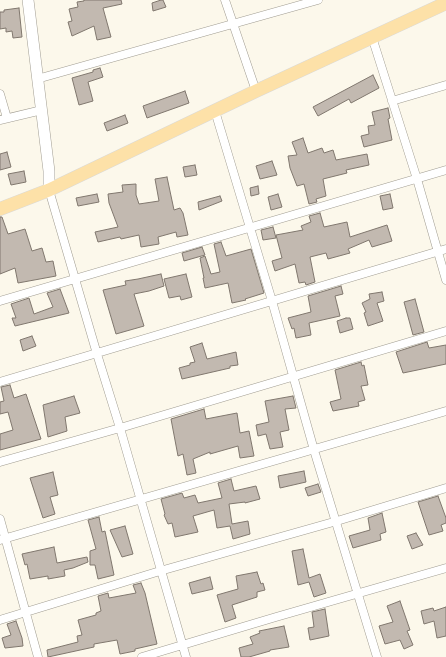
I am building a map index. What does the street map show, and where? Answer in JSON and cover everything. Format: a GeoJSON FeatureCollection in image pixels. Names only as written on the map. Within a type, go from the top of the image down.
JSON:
{"type":"FeatureCollection","features":[{"type":"Feature","properties":{"kind":"main road"},"geometry":{"type":"LineString","coordinates":[[0,209],[49,190],[256,91],[446,3]]}},
{"type":"Feature","properties":{"kind":"street"},"geometry":{"type":"LineString","coordinates":[[28,0],[49,171],[49,190],[186,657]]}},
{"type":"Feature","properties":{"kind":"street"},"geometry":{"type":"LineString","coordinates":[[225,0],[256,91]]}},
{"type":"Feature","properties":{"kind":"street"},"geometry":{"type":"LineString","coordinates":[[38,79],[232,23],[318,0]]}},
{"type":"Feature","properties":{"kind":"street"},"geometry":{"type":"LineString","coordinates":[[372,37],[417,179],[442,250],[446,280]]}},
{"type":"Feature","properties":{"kind":"street"},"geometry":{"type":"LineString","coordinates":[[392,101],[446,84]]}},
{"type":"Feature","properties":{"kind":"street"},"geometry":{"type":"LineString","coordinates":[[0,94],[4,119],[42,110]]}},
{"type":"Feature","properties":{"kind":"street"},"geometry":{"type":"LineString","coordinates":[[215,111],[272,301],[314,450],[337,521],[377,657]]}},
{"type":"Feature","properties":{"kind":"street"},"geometry":{"type":"LineString","coordinates":[[0,301],[446,170]]}},
{"type":"Feature","properties":{"kind":"street"},"geometry":{"type":"LineString","coordinates":[[0,382],[442,250]]}},
{"type":"Feature","properties":{"kind":"street"},"geometry":{"type":"LineString","coordinates":[[0,462],[446,331]]}},
{"type":"Feature","properties":{"kind":"street"},"geometry":{"type":"LineString","coordinates":[[3,540],[446,411]]}},
{"type":"Feature","properties":{"kind":"street"},"geometry":{"type":"LineString","coordinates":[[0,620],[160,571],[337,521],[446,488]]}},
{"type":"Feature","properties":{"kind":"street"},"geometry":{"type":"LineString","coordinates":[[0,519],[3,540],[38,657]]}},
{"type":"Feature","properties":{"kind":"street"},"geometry":{"type":"LineString","coordinates":[[142,657],[446,568]]}},
{"type":"Feature","properties":{"kind":"building"},"geometry":{"type":"Polygon","coordinates":[[[84,0],[121,0],[122,4],[103,8],[111,37],[97,40],[94,26],[72,36],[68,22],[72,21],[69,9],[78,7],[77,2],[84,0]]]}},
{"type":"Feature","properties":{"kind":"building"},"geometry":{"type":"Polygon","coordinates":[[[163,0],[166,7],[153,11],[152,3],[163,0]]]}},
{"type":"Feature","properties":{"kind":"building"},"geometry":{"type":"Polygon","coordinates":[[[19,8],[22,37],[13,38],[12,31],[6,32],[6,28],[0,29],[0,12],[19,8]]]}},
{"type":"Feature","properties":{"kind":"building"},"geometry":{"type":"Polygon","coordinates":[[[100,68],[103,77],[88,82],[93,101],[79,105],[72,78],[93,72],[93,70],[100,68]]]}},
{"type":"Feature","properties":{"kind":"building"},"geometry":{"type":"Polygon","coordinates":[[[373,75],[379,88],[351,103],[349,99],[318,116],[313,107],[373,75]]]}},
{"type":"Feature","properties":{"kind":"building"},"geometry":{"type":"Polygon","coordinates":[[[185,91],[189,103],[147,118],[143,106],[185,91]]]}},
{"type":"Feature","properties":{"kind":"building"},"geometry":{"type":"Polygon","coordinates":[[[388,108],[390,118],[388,119],[392,140],[364,147],[361,136],[369,134],[368,126],[375,125],[372,112],[388,108]]]}},
{"type":"Feature","properties":{"kind":"building"},"geometry":{"type":"Polygon","coordinates":[[[125,115],[128,123],[107,131],[104,123],[125,115]]]}},
{"type":"Feature","properties":{"kind":"building"},"geometry":{"type":"Polygon","coordinates":[[[303,138],[308,153],[322,148],[324,153],[333,150],[336,160],[367,154],[369,165],[346,170],[347,173],[323,179],[326,196],[316,199],[317,202],[309,204],[304,184],[297,186],[290,168],[288,156],[297,155],[292,142],[303,138]]]}},
{"type":"Feature","properties":{"kind":"building"},"geometry":{"type":"Polygon","coordinates":[[[7,152],[11,167],[0,170],[0,154],[7,152]]]}},
{"type":"Feature","properties":{"kind":"building"},"geometry":{"type":"Polygon","coordinates":[[[272,161],[277,175],[260,179],[256,166],[272,161]]]}},
{"type":"Feature","properties":{"kind":"building"},"geometry":{"type":"Polygon","coordinates":[[[195,165],[197,175],[185,177],[183,167],[195,165]]]}},
{"type":"Feature","properties":{"kind":"building"},"geometry":{"type":"Polygon","coordinates":[[[24,171],[26,182],[11,185],[8,174],[24,171]]]}},
{"type":"Feature","properties":{"kind":"building"},"geometry":{"type":"Polygon","coordinates":[[[167,177],[174,210],[180,208],[183,213],[188,235],[177,237],[176,232],[158,237],[159,244],[141,247],[139,235],[121,239],[120,237],[98,242],[95,232],[118,227],[109,203],[108,194],[123,192],[122,185],[136,184],[136,195],[139,204],[159,201],[155,179],[167,177]]]}},
{"type":"Feature","properties":{"kind":"building"},"geometry":{"type":"Polygon","coordinates":[[[258,186],[259,194],[251,196],[250,188],[258,186]]]}},
{"type":"Feature","properties":{"kind":"building"},"geometry":{"type":"Polygon","coordinates":[[[97,194],[99,202],[78,206],[76,198],[97,194]]]}},
{"type":"Feature","properties":{"kind":"building"},"geometry":{"type":"Polygon","coordinates":[[[278,194],[282,207],[271,210],[268,197],[278,194]]]}},
{"type":"Feature","properties":{"kind":"building"},"geometry":{"type":"Polygon","coordinates":[[[390,194],[393,208],[383,210],[380,196],[390,194]]]}},
{"type":"Feature","properties":{"kind":"building"},"geometry":{"type":"Polygon","coordinates":[[[220,196],[222,201],[199,210],[198,202],[220,196]]]}},
{"type":"Feature","properties":{"kind":"building"},"geometry":{"type":"Polygon","coordinates":[[[320,213],[324,227],[347,222],[350,237],[387,225],[392,241],[372,247],[369,240],[348,249],[350,253],[328,259],[326,253],[310,257],[315,282],[306,285],[305,282],[299,283],[295,264],[275,271],[272,261],[282,258],[276,235],[303,230],[301,226],[311,222],[309,216],[320,213]]]}},
{"type":"Feature","properties":{"kind":"building"},"geometry":{"type":"Polygon","coordinates":[[[0,217],[2,217],[8,234],[25,229],[32,251],[42,248],[46,262],[53,261],[56,276],[18,283],[15,268],[0,274],[0,217]]]}},
{"type":"Feature","properties":{"kind":"building"},"geometry":{"type":"Polygon","coordinates":[[[273,227],[276,238],[263,240],[261,230],[273,227]]]}},
{"type":"Feature","properties":{"kind":"building"},"geometry":{"type":"Polygon","coordinates":[[[221,242],[226,256],[251,249],[264,293],[245,299],[246,300],[232,303],[228,283],[205,288],[200,258],[205,256],[211,274],[220,272],[214,244],[221,242]]]}},
{"type":"Feature","properties":{"kind":"building"},"geometry":{"type":"Polygon","coordinates":[[[202,247],[205,255],[184,261],[182,253],[202,247]]]}},
{"type":"Feature","properties":{"kind":"building"},"geometry":{"type":"Polygon","coordinates":[[[161,274],[164,286],[134,294],[144,326],[116,334],[103,290],[126,285],[125,281],[161,274]]]}},
{"type":"Feature","properties":{"kind":"building"},"geometry":{"type":"Polygon","coordinates":[[[186,274],[192,297],[181,300],[180,296],[169,298],[164,279],[186,274]]]}},
{"type":"Feature","properties":{"kind":"building"},"geometry":{"type":"Polygon","coordinates":[[[341,286],[343,294],[335,296],[340,316],[309,323],[311,335],[296,338],[294,328],[292,329],[288,318],[311,312],[308,296],[341,286]]]}},
{"type":"Feature","properties":{"kind":"building"},"geometry":{"type":"Polygon","coordinates":[[[60,289],[69,313],[15,326],[12,318],[16,318],[11,304],[29,298],[34,314],[53,307],[47,293],[60,289]]]}},
{"type":"Feature","properties":{"kind":"building"},"geometry":{"type":"Polygon","coordinates":[[[382,292],[384,301],[377,303],[383,321],[368,326],[364,313],[366,312],[362,303],[370,299],[369,294],[382,292]]]}},
{"type":"Feature","properties":{"kind":"building"},"geometry":{"type":"Polygon","coordinates":[[[415,299],[424,332],[413,335],[404,302],[415,299]]]}},
{"type":"Feature","properties":{"kind":"building"},"geometry":{"type":"Polygon","coordinates":[[[350,318],[353,329],[340,333],[337,321],[350,318]]]}},
{"type":"Feature","properties":{"kind":"building"},"geometry":{"type":"Polygon","coordinates":[[[32,336],[36,346],[23,351],[20,340],[32,336]]]}},
{"type":"Feature","properties":{"kind":"building"},"geometry":{"type":"Polygon","coordinates":[[[427,342],[429,348],[446,345],[446,364],[403,373],[396,352],[427,342]]]}},
{"type":"Feature","properties":{"kind":"building"},"geometry":{"type":"Polygon","coordinates":[[[202,343],[207,359],[236,352],[238,365],[182,379],[179,368],[195,362],[190,347],[202,343]]]}},
{"type":"Feature","properties":{"kind":"building"},"geometry":{"type":"Polygon","coordinates":[[[361,362],[362,366],[364,365],[368,385],[361,386],[365,400],[358,402],[359,406],[333,411],[330,402],[341,399],[335,370],[361,362]]]}},
{"type":"Feature","properties":{"kind":"building"},"geometry":{"type":"Polygon","coordinates":[[[10,385],[14,398],[26,394],[41,439],[0,450],[0,434],[13,430],[8,412],[0,414],[0,402],[4,401],[1,387],[10,385]]]}},
{"type":"Feature","properties":{"kind":"building"},"geometry":{"type":"Polygon","coordinates":[[[74,396],[80,413],[65,417],[67,431],[48,437],[43,405],[74,396]]]}},
{"type":"Feature","properties":{"kind":"building"},"geometry":{"type":"Polygon","coordinates":[[[293,396],[296,408],[285,409],[289,430],[280,432],[283,447],[270,449],[266,434],[258,436],[256,425],[269,422],[265,401],[293,396]]]}},
{"type":"Feature","properties":{"kind":"building"},"geometry":{"type":"Polygon","coordinates":[[[204,409],[206,419],[237,413],[240,433],[249,431],[254,456],[240,458],[238,446],[210,454],[210,452],[193,459],[196,473],[187,475],[183,454],[178,456],[171,419],[204,409]]]}},
{"type":"Feature","properties":{"kind":"building"},"geometry":{"type":"Polygon","coordinates":[[[304,471],[306,482],[280,488],[278,476],[304,471]]]}},
{"type":"Feature","properties":{"kind":"building"},"geometry":{"type":"Polygon","coordinates":[[[53,472],[58,495],[50,497],[55,514],[43,518],[30,478],[53,472]]]}},
{"type":"Feature","properties":{"kind":"building"},"geometry":{"type":"Polygon","coordinates":[[[231,479],[234,491],[256,486],[260,499],[245,503],[229,504],[232,524],[248,521],[250,534],[233,539],[230,526],[217,528],[214,510],[193,516],[198,532],[175,537],[172,523],[168,524],[164,515],[161,499],[182,493],[184,498],[195,495],[198,503],[222,498],[218,483],[231,479]]]}},
{"type":"Feature","properties":{"kind":"building"},"geometry":{"type":"Polygon","coordinates":[[[318,484],[321,492],[308,496],[305,488],[318,484]]]}},
{"type":"Feature","properties":{"kind":"building"},"geometry":{"type":"Polygon","coordinates":[[[438,496],[446,518],[446,523],[441,525],[443,531],[429,535],[418,502],[438,496]]]}},
{"type":"Feature","properties":{"kind":"building"},"geometry":{"type":"Polygon","coordinates":[[[382,513],[386,532],[380,534],[381,540],[353,548],[349,536],[370,530],[368,518],[382,513]]]}},
{"type":"Feature","properties":{"kind":"building"},"geometry":{"type":"Polygon","coordinates":[[[99,517],[102,532],[105,531],[114,575],[98,579],[95,565],[90,565],[90,551],[96,549],[88,520],[99,517]]]}},
{"type":"Feature","properties":{"kind":"building"},"geometry":{"type":"Polygon","coordinates":[[[125,526],[133,554],[122,557],[110,530],[125,526]]]}},
{"type":"Feature","properties":{"kind":"building"},"geometry":{"type":"Polygon","coordinates":[[[416,533],[423,545],[412,549],[407,536],[416,533]]]}},
{"type":"Feature","properties":{"kind":"building"},"geometry":{"type":"Polygon","coordinates":[[[54,547],[57,563],[87,557],[88,562],[64,570],[65,576],[48,579],[48,576],[30,579],[27,564],[25,565],[22,554],[54,547]]]}},
{"type":"Feature","properties":{"kind":"building"},"geometry":{"type":"Polygon","coordinates":[[[303,549],[309,578],[320,574],[326,593],[314,597],[309,582],[298,585],[292,551],[303,549]]]}},
{"type":"Feature","properties":{"kind":"building"},"geometry":{"type":"Polygon","coordinates":[[[257,572],[261,584],[263,583],[265,590],[257,592],[257,597],[232,605],[236,618],[225,622],[217,595],[238,589],[236,576],[257,572]]]}},
{"type":"Feature","properties":{"kind":"building"},"geometry":{"type":"Polygon","coordinates":[[[210,577],[213,589],[192,594],[189,583],[210,577]]]}},
{"type":"Feature","properties":{"kind":"building"},"geometry":{"type":"Polygon","coordinates":[[[141,583],[145,593],[157,644],[120,654],[117,640],[94,644],[94,647],[48,657],[47,650],[78,642],[77,636],[82,635],[78,620],[96,615],[96,613],[101,611],[98,596],[108,593],[109,598],[136,593],[133,585],[141,583]]]}},
{"type":"Feature","properties":{"kind":"building"},"geometry":{"type":"Polygon","coordinates":[[[400,601],[410,630],[407,631],[413,645],[404,649],[400,640],[385,644],[379,626],[393,622],[387,606],[400,601]]]}},
{"type":"Feature","properties":{"kind":"building"},"geometry":{"type":"Polygon","coordinates":[[[446,607],[446,636],[437,638],[434,621],[424,624],[421,611],[433,608],[434,611],[446,607]]]}},
{"type":"Feature","properties":{"kind":"building"},"geometry":{"type":"Polygon","coordinates":[[[325,609],[329,636],[310,640],[308,628],[314,627],[312,612],[325,609]]]}},
{"type":"Feature","properties":{"kind":"building"},"geometry":{"type":"Polygon","coordinates":[[[16,621],[23,646],[5,648],[2,638],[11,635],[7,624],[16,621]]]}},
{"type":"Feature","properties":{"kind":"building"},"geometry":{"type":"Polygon","coordinates":[[[284,626],[289,647],[270,650],[249,657],[241,657],[239,648],[253,644],[250,637],[260,633],[259,631],[284,626]]]}}]}
